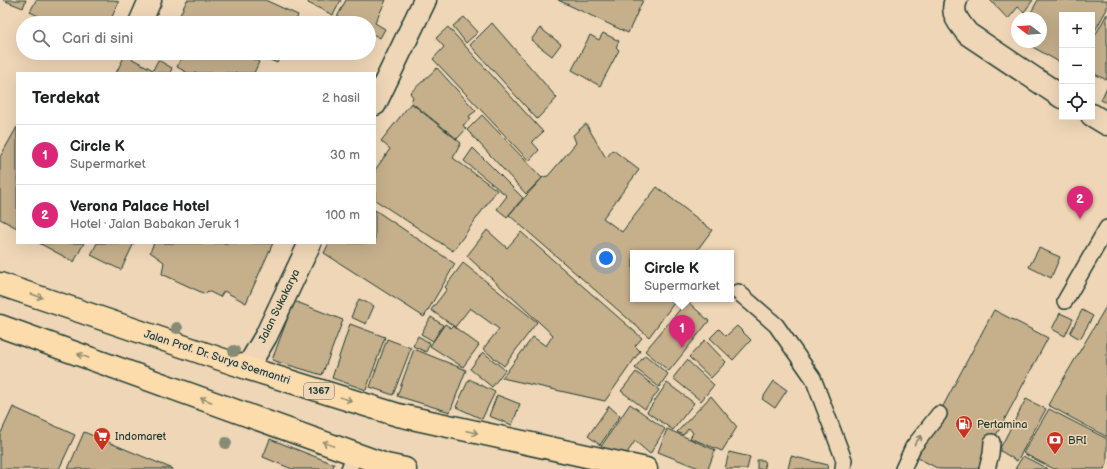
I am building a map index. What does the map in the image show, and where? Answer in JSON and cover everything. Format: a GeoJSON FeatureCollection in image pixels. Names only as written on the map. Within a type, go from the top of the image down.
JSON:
{"type":"FeatureCollection","features":[{"type":"Feature","properties":{"kind":"main road","name":"Jalan Prof. Dr. Surya Soemantri"},"geometry":{"type":"LineString","coordinates":[[0,284],[247,368],[398,415],[646,469]]}},
{"type":"Feature","properties":{"kind":"main road"},"geometry":{"type":"LineString","coordinates":[[0,326],[352,461],[405,469]]}},
{"type":"Feature","properties":{"kind":"street"},"geometry":{"type":"LineString","coordinates":[[143,16],[150,0]]}},
{"type":"Feature","properties":{"kind":"street"},"geometry":{"type":"LineString","coordinates":[[376,102],[425,0]]}},
{"type":"Feature","properties":{"kind":"street"},"geometry":{"type":"LineString","coordinates":[[956,0],[954,5],[957,20],[968,34],[1059,95]]}},
{"type":"Feature","properties":{"kind":"street"},"geometry":{"type":"LineString","coordinates":[[1095,117],[1107,124]]}},
{"type":"Feature","properties":{"kind":"street","name":"Jalan Sukakarya"},"geometry":{"type":"LineString","coordinates":[[247,368],[266,336],[310,244]]}},
{"type":"Feature","properties":{"kind":"lane"},"geometry":{"type":"LineString","coordinates":[[1065,301],[1107,228]]}},
{"type":"Feature","properties":{"kind":"lane"},"geometry":{"type":"LineString","coordinates":[[738,292],[776,325],[813,378],[844,460],[843,469]]}},
{"type":"Feature","properties":{"kind":"lane"},"geometry":{"type":"LineString","coordinates":[[903,469],[913,447],[938,414]]}},
{"type":"Feature","properties":{"kind":"lane"},"geometry":{"type":"LineString","coordinates":[[987,469],[991,454],[992,442]]}},
{"type":"Feature","properties":{"kind":"building"},"geometry":{"type":"Polygon","coordinates":[[[3,0],[26,0],[23,8],[3,0]]]}},
{"type":"Feature","properties":{"kind":"building"},"geometry":{"type":"Polygon","coordinates":[[[36,0],[114,0],[119,2],[112,16],[38,16],[30,12],[36,0]]]}},
{"type":"Feature","properties":{"kind":"building"},"geometry":{"type":"Polygon","coordinates":[[[187,0],[265,0],[298,15],[298,16],[179,16],[187,0]]]}},
{"type":"Feature","properties":{"kind":"building"},"geometry":{"type":"Polygon","coordinates":[[[309,0],[341,0],[333,15],[308,3],[309,0]]]}},
{"type":"Feature","properties":{"kind":"building"},"geometry":{"type":"Polygon","coordinates":[[[346,0],[386,0],[376,21],[376,16],[338,16],[346,0]]]}},
{"type":"Feature","properties":{"kind":"building"},"geometry":{"type":"Polygon","coordinates":[[[558,0],[643,0],[628,33],[558,0]]]}},
{"type":"Feature","properties":{"kind":"building"},"geometry":{"type":"Polygon","coordinates":[[[990,0],[1033,0],[1024,12],[1018,7],[1014,12],[1011,12],[1011,15],[1008,19],[990,0]]]}},
{"type":"Feature","properties":{"kind":"building"},"geometry":{"type":"Polygon","coordinates":[[[1038,0],[1107,0],[1107,9],[1095,31],[1095,12],[1059,12],[1059,62],[1035,48],[1047,48],[1047,12],[1031,12],[1038,0]]]}},
{"type":"Feature","properties":{"kind":"building"},"geometry":{"type":"Polygon","coordinates":[[[1107,14],[1107,80],[1095,74],[1095,36],[1107,14]]]}},
{"type":"Feature","properties":{"kind":"building"},"geometry":{"type":"Polygon","coordinates":[[[464,17],[478,32],[466,43],[453,26],[464,17]]]}},
{"type":"Feature","properties":{"kind":"building"},"geometry":{"type":"Polygon","coordinates":[[[492,23],[557,98],[537,119],[470,45],[492,23]]]}},
{"type":"Feature","properties":{"kind":"building"},"geometry":{"type":"Polygon","coordinates":[[[376,24],[385,29],[380,38],[376,36],[376,24]]]}},
{"type":"Feature","properties":{"kind":"building"},"geometry":{"type":"Polygon","coordinates":[[[448,27],[543,132],[532,142],[539,150],[529,161],[433,59],[444,47],[436,38],[448,27]]]}},
{"type":"Feature","properties":{"kind":"building"},"geometry":{"type":"Polygon","coordinates":[[[540,28],[561,44],[552,56],[531,40],[540,28]]]}},
{"type":"Feature","properties":{"kind":"building"},"geometry":{"type":"Polygon","coordinates":[[[603,33],[619,41],[616,47],[619,50],[600,86],[572,70],[590,35],[599,40],[603,33]]]}},
{"type":"Feature","properties":{"kind":"building"},"geometry":{"type":"Polygon","coordinates":[[[122,60],[134,60],[153,70],[158,60],[172,68],[170,72],[116,72],[122,60]]]}},
{"type":"Feature","properties":{"kind":"building"},"geometry":{"type":"Polygon","coordinates":[[[180,60],[255,60],[259,62],[254,72],[186,72],[177,67],[180,60]]]}},
{"type":"Feature","properties":{"kind":"building"},"geometry":{"type":"Polygon","coordinates":[[[270,60],[278,60],[277,63],[270,60]]]}},
{"type":"Feature","properties":{"kind":"building"},"geometry":{"type":"Polygon","coordinates":[[[437,68],[476,111],[469,116],[471,119],[463,125],[466,129],[457,139],[411,102],[413,97],[410,93],[437,68]]]}},
{"type":"Feature","properties":{"kind":"building"},"geometry":{"type":"Polygon","coordinates":[[[1107,87],[1107,103],[1101,100],[1107,87]]]}},
{"type":"Feature","properties":{"kind":"building"},"geometry":{"type":"Polygon","coordinates":[[[411,103],[461,143],[453,158],[497,190],[453,251],[376,201],[376,169],[390,149],[381,141],[411,103]]]}},
{"type":"Feature","properties":{"kind":"building"},"geometry":{"type":"Polygon","coordinates":[[[482,115],[542,178],[526,194],[467,130],[482,115]]]}},
{"type":"Feature","properties":{"kind":"building"},"geometry":{"type":"Polygon","coordinates":[[[586,124],[606,158],[613,150],[639,170],[603,218],[622,232],[657,187],[712,230],[697,250],[630,250],[630,302],[675,302],[649,337],[509,215],[543,177],[548,176],[576,143],[573,135],[586,124]]]}},
{"type":"Feature","properties":{"kind":"building"},"geometry":{"type":"Polygon","coordinates":[[[16,129],[16,227],[0,219],[0,157],[16,129]]]}},
{"type":"Feature","properties":{"kind":"building"},"geometry":{"type":"Polygon","coordinates":[[[473,148],[523,198],[507,217],[497,209],[507,196],[464,161],[473,148]]]}},
{"type":"Feature","properties":{"kind":"building"},"geometry":{"type":"Polygon","coordinates":[[[376,211],[455,264],[424,317],[324,253],[328,244],[376,244],[376,211]]]}},
{"type":"Feature","properties":{"kind":"building"},"geometry":{"type":"Polygon","coordinates":[[[487,230],[507,248],[521,232],[642,338],[635,346],[640,351],[605,401],[502,378],[533,337],[546,346],[553,335],[467,256],[487,230]]]}},
{"type":"Feature","properties":{"kind":"building"},"geometry":{"type":"Polygon","coordinates":[[[41,244],[83,244],[74,262],[41,244]]]}},
{"type":"Feature","properties":{"kind":"building"},"geometry":{"type":"Polygon","coordinates":[[[96,244],[134,244],[121,270],[91,255],[96,244]]]}},
{"type":"Feature","properties":{"kind":"building"},"geometry":{"type":"Polygon","coordinates":[[[154,244],[273,244],[246,303],[224,291],[220,297],[208,291],[205,294],[162,274],[164,262],[150,252],[154,244]]]}},
{"type":"Feature","properties":{"kind":"building"},"geometry":{"type":"Polygon","coordinates":[[[1039,248],[1060,257],[1051,278],[1029,267],[1039,248]]]}},
{"type":"Feature","properties":{"kind":"building"},"geometry":{"type":"Polygon","coordinates":[[[463,263],[537,322],[504,366],[483,349],[499,329],[470,308],[455,327],[431,310],[447,289],[445,287],[463,263]]]}},
{"type":"Feature","properties":{"kind":"building"},"geometry":{"type":"Polygon","coordinates":[[[359,299],[374,306],[366,324],[351,317],[359,299]]]}},
{"type":"Feature","properties":{"kind":"building"},"geometry":{"type":"Polygon","coordinates":[[[294,301],[343,320],[322,375],[272,360],[294,301]]]}},
{"type":"Feature","properties":{"kind":"building"},"geometry":{"type":"Polygon","coordinates":[[[686,302],[688,302],[709,321],[669,371],[645,351],[686,302]]]}},
{"type":"Feature","properties":{"kind":"building"},"geometry":{"type":"Polygon","coordinates":[[[1107,305],[1107,437],[1048,405],[1107,305]]]}},
{"type":"Feature","properties":{"kind":"building"},"geometry":{"type":"Polygon","coordinates":[[[994,310],[1048,338],[978,469],[939,469],[916,457],[994,310]]]}},
{"type":"Feature","properties":{"kind":"building"},"geometry":{"type":"Polygon","coordinates":[[[1082,310],[1093,316],[1080,339],[1070,333],[1082,310]]]}},
{"type":"Feature","properties":{"kind":"building"},"geometry":{"type":"Polygon","coordinates":[[[1060,313],[1073,319],[1065,336],[1052,329],[1060,313]]]}},
{"type":"Feature","properties":{"kind":"building"},"geometry":{"type":"Polygon","coordinates":[[[431,317],[443,325],[433,341],[421,334],[431,317]]]}},
{"type":"Feature","properties":{"kind":"building"},"geometry":{"type":"Polygon","coordinates":[[[350,324],[385,337],[366,390],[332,378],[350,324]]]}},
{"type":"Feature","properties":{"kind":"building"},"geometry":{"type":"Polygon","coordinates":[[[445,324],[451,328],[453,326],[479,345],[463,367],[430,346],[445,324]]]}},
{"type":"Feature","properties":{"kind":"building"},"geometry":{"type":"Polygon","coordinates":[[[737,326],[751,340],[733,360],[710,338],[719,329],[726,336],[737,326]]]}},
{"type":"Feature","properties":{"kind":"building"},"geometry":{"type":"Polygon","coordinates":[[[418,336],[430,343],[426,352],[413,346],[418,336]]]}},
{"type":"Feature","properties":{"kind":"building"},"geometry":{"type":"Polygon","coordinates":[[[387,339],[411,348],[393,395],[370,387],[387,339]]]}},
{"type":"Feature","properties":{"kind":"building"},"geometry":{"type":"Polygon","coordinates":[[[705,340],[726,362],[711,378],[689,357],[705,340]]]}},
{"type":"Feature","properties":{"kind":"building"},"geometry":{"type":"Polygon","coordinates":[[[414,349],[466,370],[450,412],[397,396],[414,349]]]}},
{"type":"Feature","properties":{"kind":"building"},"geometry":{"type":"Polygon","coordinates":[[[483,352],[505,370],[492,387],[470,369],[483,352]]]}},
{"type":"Feature","properties":{"kind":"building"},"geometry":{"type":"Polygon","coordinates":[[[645,355],[668,374],[659,387],[635,368],[645,355]]]}},
{"type":"Feature","properties":{"kind":"building"},"geometry":{"type":"Polygon","coordinates":[[[687,360],[714,385],[701,401],[673,378],[687,360]]]}},
{"type":"Feature","properties":{"kind":"building"},"geometry":{"type":"Polygon","coordinates":[[[636,372],[659,390],[645,409],[621,391],[636,372]]]}},
{"type":"Feature","properties":{"kind":"building"},"geometry":{"type":"Polygon","coordinates":[[[469,379],[495,392],[482,419],[456,407],[469,379]]]}},
{"type":"Feature","properties":{"kind":"building"},"geometry":{"type":"Polygon","coordinates":[[[774,381],[787,390],[775,408],[762,399],[774,381]]]}},
{"type":"Feature","properties":{"kind":"building"},"geometry":{"type":"Polygon","coordinates":[[[667,383],[694,403],[673,430],[647,412],[667,383]]]}},
{"type":"Feature","properties":{"kind":"building"},"geometry":{"type":"Polygon","coordinates":[[[497,395],[520,404],[512,425],[489,416],[497,395]]]}},
{"type":"Feature","properties":{"kind":"building"},"geometry":{"type":"Polygon","coordinates":[[[711,396],[737,427],[722,451],[690,438],[693,433],[689,428],[683,435],[677,432],[711,396]]]}},
{"type":"Feature","properties":{"kind":"building"},"geometry":{"type":"Polygon","coordinates":[[[1026,399],[1046,409],[1017,461],[999,450],[1026,399]]]}},
{"type":"Feature","properties":{"kind":"building"},"geometry":{"type":"Polygon","coordinates":[[[630,404],[665,429],[650,454],[635,441],[627,453],[600,448],[630,404]]]}},
{"type":"Feature","properties":{"kind":"building"},"geometry":{"type":"Polygon","coordinates":[[[609,406],[620,416],[600,445],[588,436],[609,406]]]}},
{"type":"Feature","properties":{"kind":"building"},"geometry":{"type":"Polygon","coordinates":[[[13,407],[75,435],[59,469],[0,469],[0,435],[13,407]]]}},
{"type":"Feature","properties":{"kind":"building"},"geometry":{"type":"Polygon","coordinates":[[[1049,409],[1107,439],[1107,463],[1104,469],[1054,469],[1023,453],[1049,409]]]}},
{"type":"Feature","properties":{"kind":"building"},"geometry":{"type":"Polygon","coordinates":[[[667,429],[715,450],[708,469],[701,469],[658,452],[667,429]]]}},
{"type":"Feature","properties":{"kind":"building","name":"Indomaret"},"geometry":{"type":"Polygon","coordinates":[[[84,432],[173,469],[68,469],[84,432]]]}},
{"type":"Feature","properties":{"kind":"building"},"geometry":{"type":"Polygon","coordinates":[[[270,439],[334,464],[332,469],[292,469],[263,457],[270,439]]]}},
{"type":"Feature","properties":{"kind":"building"},"geometry":{"type":"Polygon","coordinates":[[[729,452],[750,457],[747,469],[725,469],[729,452]]]}},
{"type":"Feature","properties":{"kind":"building"},"geometry":{"type":"Polygon","coordinates":[[[791,456],[828,465],[827,469],[788,469],[791,456]]]}},
{"type":"Feature","properties":{"kind":"building"},"geometry":{"type":"Polygon","coordinates":[[[1023,456],[1048,469],[1015,469],[1023,456]]]}},
{"type":"Feature","properties":{"kind":"building"},"geometry":{"type":"Polygon","coordinates":[[[757,460],[764,460],[765,469],[757,469],[757,460]]]}},
{"type":"Feature","properties":{"kind":"place","name":"Verona Palace Hotel"},"geometry":{"type":"Point","coordinates":[1080,219]}},
{"type":"Feature","properties":{"kind":"place","name":"Circle K"},"geometry":{"type":"Point","coordinates":[682,348]}},
{"type":"Feature","properties":{"kind":"place","name":"Pertamina"},"geometry":{"type":"Point","coordinates":[964,439]}},
{"type":"Feature","properties":{"kind":"place","name":"Indomaret"},"geometry":{"type":"Point","coordinates":[102,451]}},
{"type":"Feature","properties":{"kind":"place","name":"BRI"},"geometry":{"type":"Point","coordinates":[1055,455]}}]}
